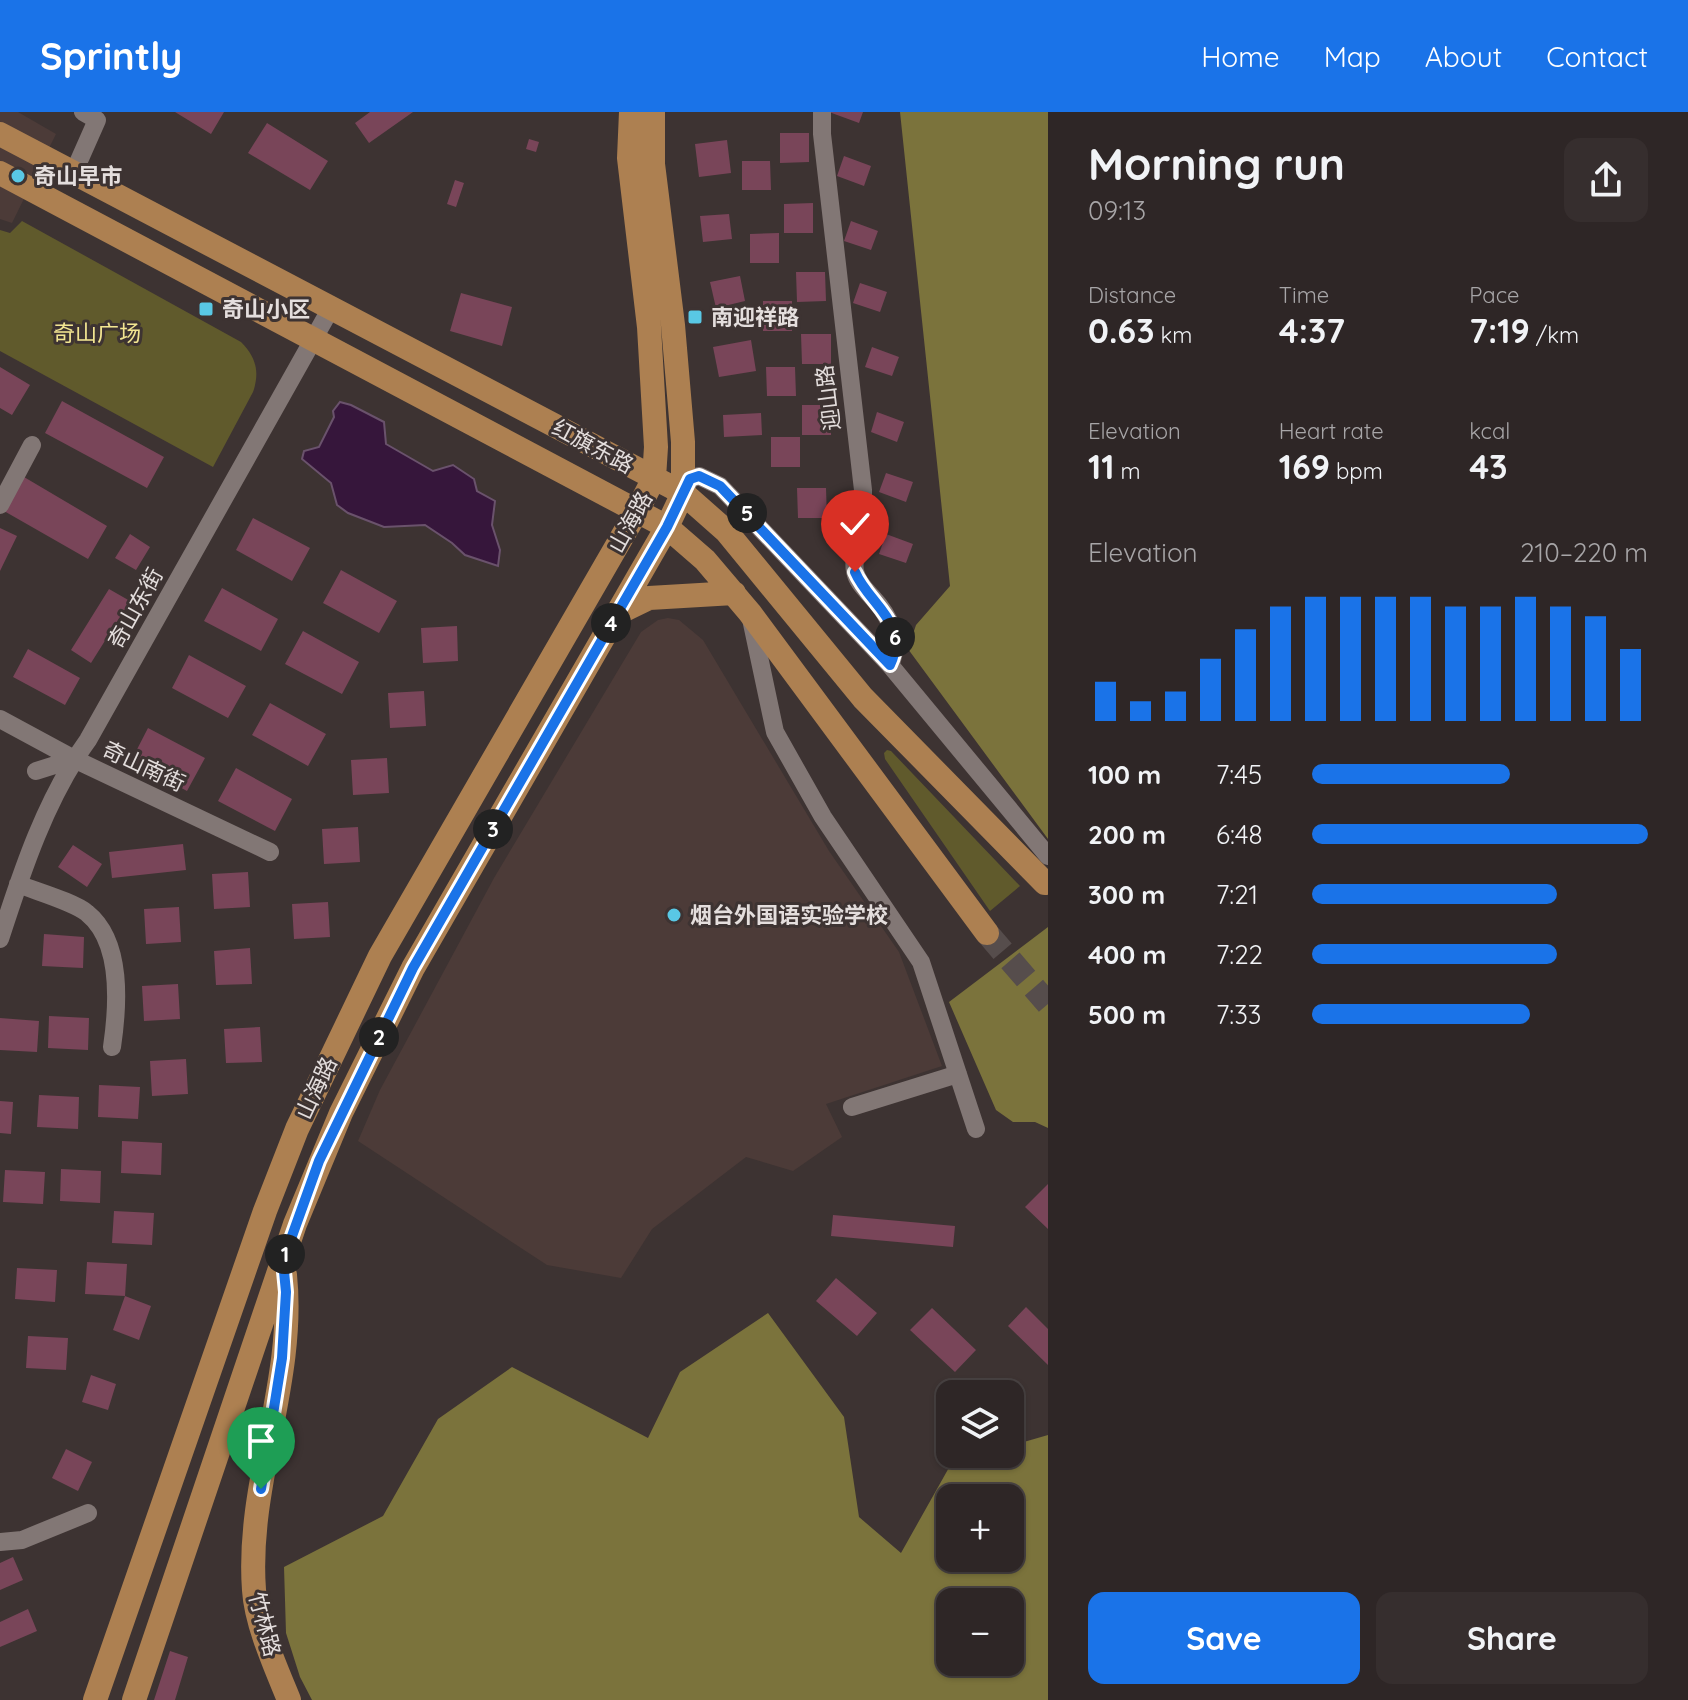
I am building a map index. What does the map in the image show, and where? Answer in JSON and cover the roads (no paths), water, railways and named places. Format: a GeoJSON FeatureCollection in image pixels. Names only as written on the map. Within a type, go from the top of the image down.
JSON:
{"type":"FeatureCollection","features":[{"type":"Feature","properties":{"kind":"main road"},"geometry":{"type":"LineString","coordinates":[[631,112],[629,158],[655,409],[654,478]]}},
{"type":"Feature","properties":{"kind":"main road"},"geometry":{"type":"LineString","coordinates":[[653,112],[653,164],[681,407],[683,493]]}},
{"type":"Feature","properties":{"kind":"main road","name":"红旗东路"},"geometry":{"type":"LineString","coordinates":[[0,134],[683,493],[726,531],[863,698],[1045,883]]}},
{"type":"Feature","properties":{"kind":"main road","name":"红旗东路"},"geometry":{"type":"LineString","coordinates":[[0,173],[667,527]]}},
{"type":"Feature","properties":{"kind":"main road","name":"山海路"},"geometry":{"type":"LineString","coordinates":[[95,1700],[265,1211],[297,1129],[380,956],[654,478]]}},
{"type":"Feature","properties":{"kind":"main road","name":"山海路"},"geometry":{"type":"LineString","coordinates":[[134,1700],[319,1161],[413,968],[667,527],[683,493]]}},
{"type":"Feature","properties":{"kind":"main road"},"geometry":{"type":"LineString","coordinates":[[667,527],[697,551],[742,603],[987,933]]}},
{"type":"Feature","properties":{"kind":"main road"},"geometry":{"type":"LineString","coordinates":[[616,614],[649,598],[742,603]]}},
{"type":"Feature","properties":{"kind":"main road","name":"竹林路"},"geometry":{"type":"LineString","coordinates":[[283,1261],[286,1292],[282,1358],[261,1489],[254,1593],[289,1700]]}},
{"type":"Feature","properties":{"kind":"street"},"geometry":{"type":"LineString","coordinates":[[74,172],[97,120],[83,112]]}},
{"type":"Feature","properties":{"kind":"street","name":"迎山路"},"geometry":{"type":"LineString","coordinates":[[822,112],[863,490],[862,529],[855,572],[859,583],[887,617],[895,636],[896,652],[890,665]]}},
{"type":"Feature","properties":{"kind":"street","name":"奇山东街"},"geometry":{"type":"LineString","coordinates":[[0,939],[18,884],[60,784],[88,740],[331,308]]}},
{"type":"Feature","properties":{"kind":"street"},"geometry":{"type":"LineString","coordinates":[[0,505],[32,445]]}},
{"type":"Feature","properties":{"kind":"street"},"geometry":{"type":"LineString","coordinates":[[683,493],[690,479],[699,476],[720,486],[890,665],[1048,856]]}},
{"type":"Feature","properties":{"kind":"street"},"geometry":{"type":"LineString","coordinates":[[742,603],[775,732],[823,817],[921,962],[976,1129]]}},
{"type":"Feature","properties":{"kind":"street","name":"奇山南街"},"geometry":{"type":"LineString","coordinates":[[0,719],[74,759],[270,852]]}},
{"type":"Feature","properties":{"kind":"street"},"geometry":{"type":"LineString","coordinates":[[36,771],[74,759]]}},
{"type":"Feature","properties":{"kind":"street"},"geometry":{"type":"LineString","coordinates":[[18,884],[86,912],[103,933],[116,976],[112,1047]]}},
{"type":"Feature","properties":{"kind":"street"},"geometry":{"type":"LineString","coordinates":[[852,1107],[958,1074]]}},
{"type":"Feature","properties":{"kind":"street"},"geometry":{"type":"LineString","coordinates":[[0,1542],[22,1540],[88,1513]]}},
{"type":"Feature","properties":{"kind":"tunnel"},"geometry":{"type":"LineString","coordinates":[[987,933],[1048,1004]]}},
{"type":"Feature","properties":{"kind":"place","name":"奇山早市"},"geometry":{"type":"Point","coordinates":[18,176]}},
{"type":"Feature","properties":{"kind":"place","name":"奇山小区"},"geometry":{"type":"Point","coordinates":[206,309]}},
{"type":"Feature","properties":{"kind":"place","name":"南迎祥路"},"geometry":{"type":"Point","coordinates":[695,317]}},
{"type":"Feature","properties":{"kind":"place","name":"烟台外国语实验学校"},"geometry":{"type":"Point","coordinates":[674,915]}},
{"type":"Feature","properties":{"kind":"park label","name":"奇山广场"},"geometry":{"type":"Point","coordinates":[97,333]}}]}
